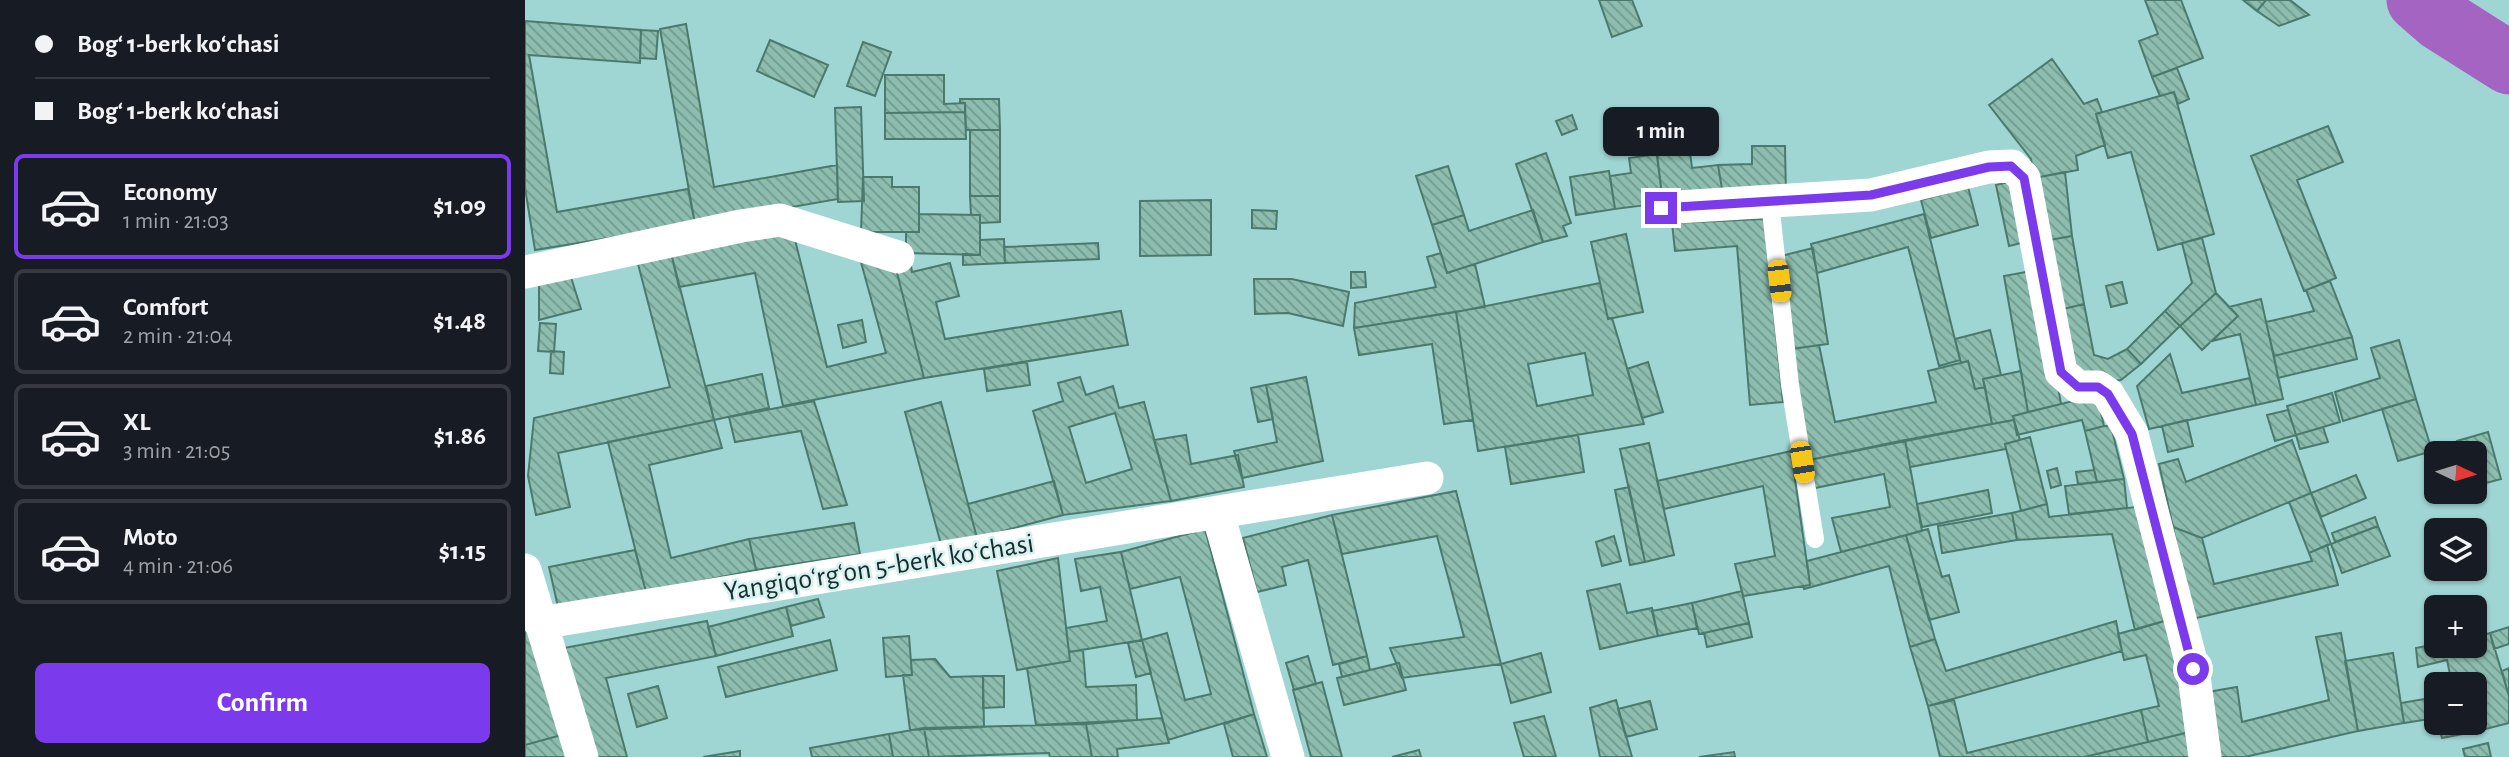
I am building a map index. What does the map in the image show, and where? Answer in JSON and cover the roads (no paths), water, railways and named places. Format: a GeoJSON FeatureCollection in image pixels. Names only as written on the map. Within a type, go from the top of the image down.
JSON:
{"type":"FeatureCollection","features":[{"type":"Feature","properties":{"kind":"street"},"geometry":{"type":"LineString","coordinates":[[1661,208],[1871,195],[1989,167],[2011,166],[2024,178],[2061,372],[2078,387],[2098,387],[2108,394],[2132,434],[2193,669],[2204,757]]}},
{"type":"Feature","properties":{"kind":"street"},"geometry":{"type":"LineString","coordinates":[[525,272],[780,220],[898,257]]}},
{"type":"Feature","properties":{"kind":"street","name":"Yangiqoʻrgʻon 5-berk koʻchasi"},"geometry":{"type":"LineString","coordinates":[[540,623],[1427,478]]}},
{"type":"Feature","properties":{"kind":"street"},"geometry":{"type":"LineString","coordinates":[[1217,514],[1288,757]]}},
{"type":"Feature","properties":{"kind":"street"},"geometry":{"type":"LineString","coordinates":[[525,570],[582,757]]}},
{"type":"Feature","properties":{"kind":"lane"},"geometry":{"type":"LineString","coordinates":[[1770,202],[1790,385],[1815,539]]}},
{"type":"Feature","properties":{"kind":"waterway"},"geometry":{"type":"LineString","coordinates":[[2418,0],[2441,20],[2509,63]]}}]}
